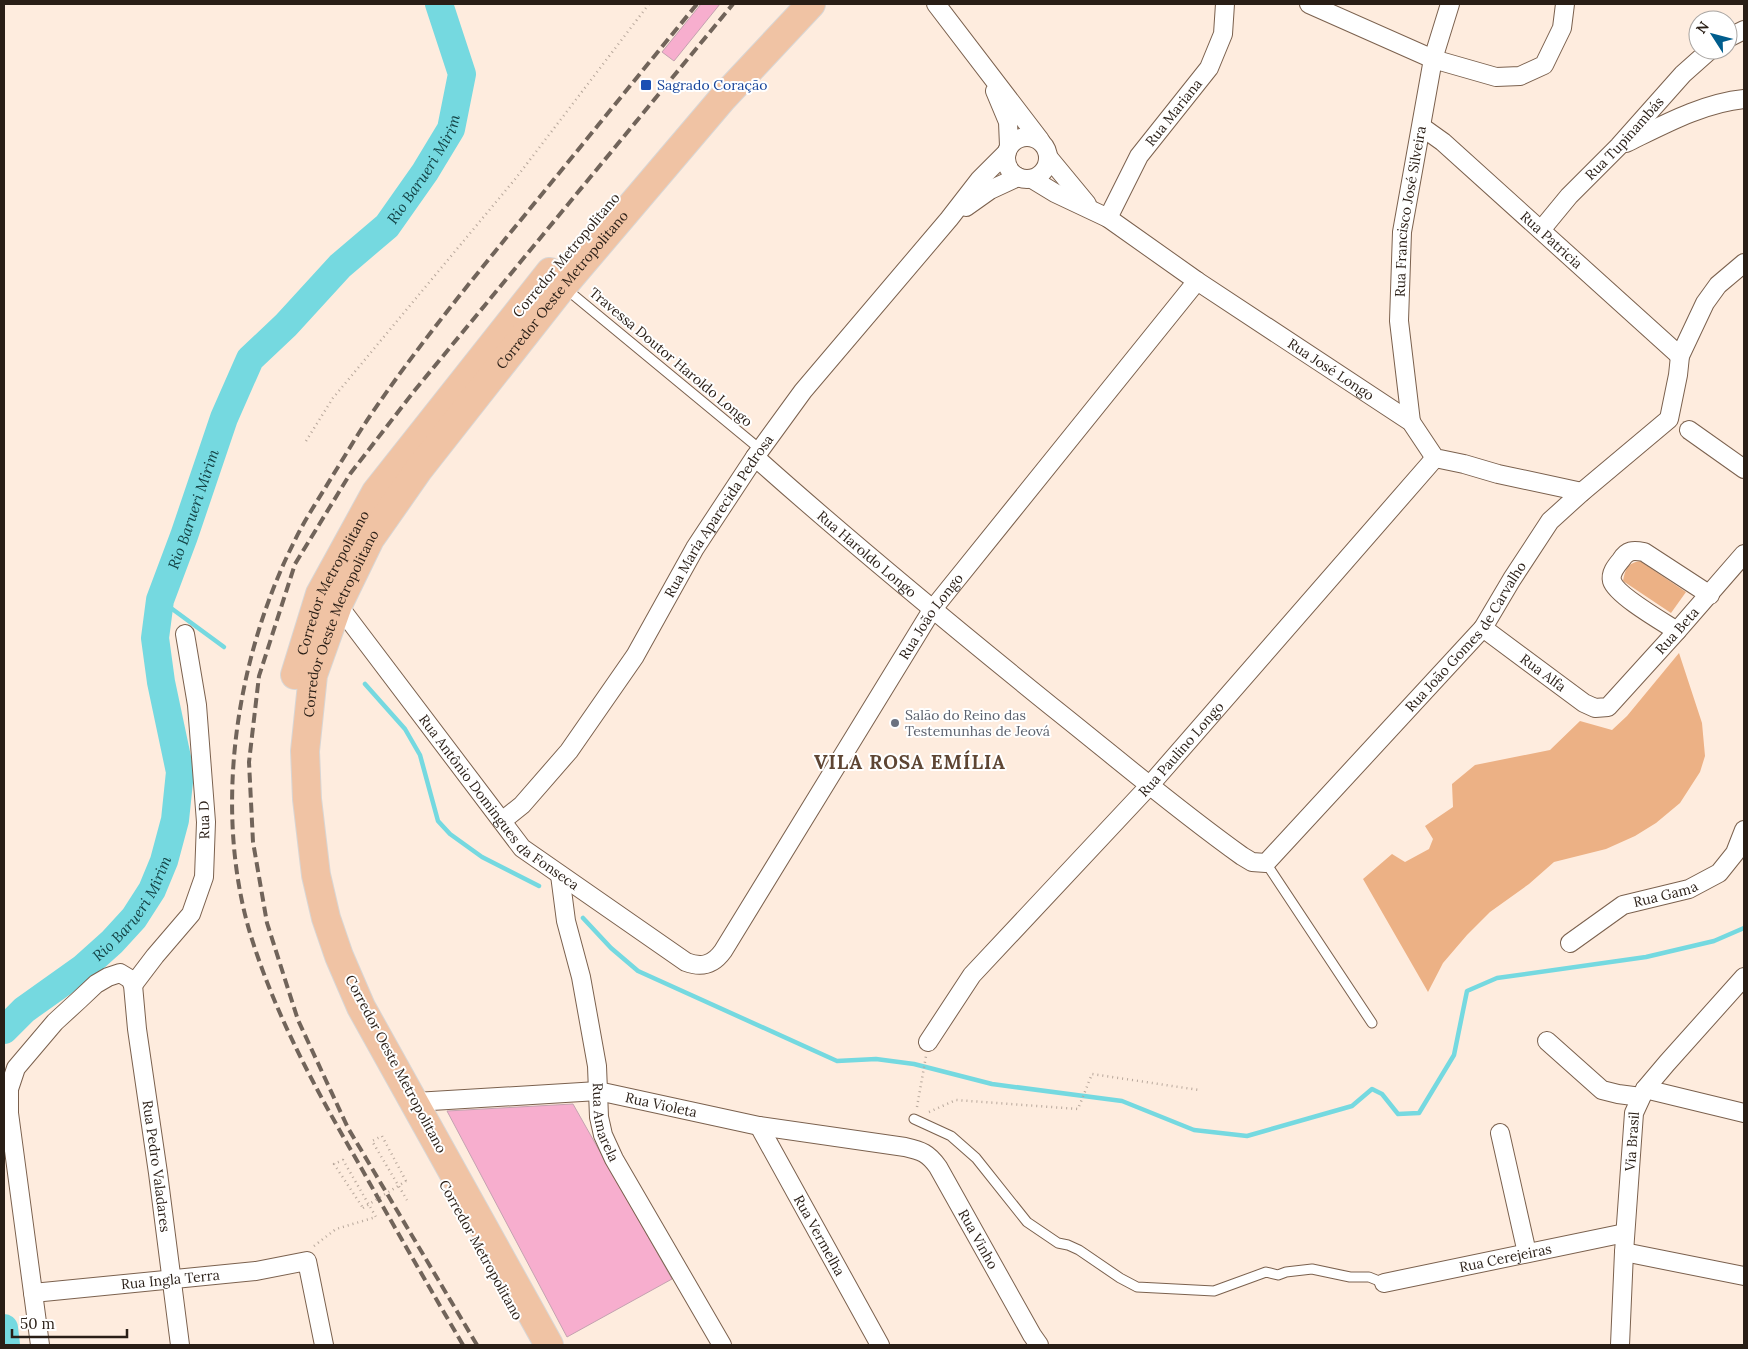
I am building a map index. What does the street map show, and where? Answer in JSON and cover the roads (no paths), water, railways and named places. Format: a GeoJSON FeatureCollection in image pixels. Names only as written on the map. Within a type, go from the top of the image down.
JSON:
{"type":"FeatureCollection","features":[{"type":"Feature","properties":{"kind":"main road","name":"Corredor Metropolitano"},"geometry":{"type":"LineString","coordinates":[[535,1345],[404,1115],[348,1012],[312,930],[292,815],[287,764],[288,720],[295,675],[320,594],[376,492],[562,258],[708,86],[785,4]]}},
{"type":"Feature","properties":{"kind":"main road","name":"Corredor Oeste Metropolitano"},"geometry":{"type":"LineString","coordinates":[[549,1345],[362,1007],[339,956],[326,918],[316,876],[307,799],[305,751],[313,675],[338,605],[370,539],[419,469],[563,286],[722,98],[811,4]]}},
{"type":"Feature","properties":{"kind":"main road"},"geometry":{"type":"LineString","coordinates":[[338,605],[334,589],[372,506],[376,492]]}},
{"type":"Feature","properties":{"kind":"street","name":"Rua José Longo"},"geometry":{"type":"LineString","coordinates":[[936,4],[988,74],[1045,145],[1049,158],[1090,209]]}},
{"type":"Feature","properties":{"kind":"street","name":"Rua Mariana"},"geometry":{"type":"LineString","coordinates":[[1108,218],[1139,156],[1209,68],[1223,34],[1225,4]]}},
{"type":"Feature","properties":{"kind":"street"},"geometry":{"type":"LineString","coordinates":[[1309,4],[1433,59],[1496,77],[1520,76],[1544,65],[1562,28],[1566,4]]}},
{"type":"Feature","properties":{"kind":"street","name":"Rua Francisco José Silveira"},"geometry":{"type":"LineString","coordinates":[[1411,422],[1399,321],[1402,232],[1433,59],[1450,4]]}},
{"type":"Feature","properties":{"kind":"street","name":"Rua Tupinambás"},"geometry":{"type":"LineString","coordinates":[[1542,230],[1569,196],[1619,146],[1683,74],[1699,60]]}},
{"type":"Feature","properties":{"kind":"street","name":"Rua José Longo"},"geometry":{"type":"LineString","coordinates":[[988,74],[1008,122],[1008,166],[1012,172],[1108,218],[1197,281],[1411,422],[1435,458]]}},
{"type":"Feature","properties":{"kind":"street"},"geometry":{"type":"LineString","coordinates":[[1619,146],[1672,121],[1711,106],[1744,99]]}},
{"type":"Feature","properties":{"kind":"street","name":"Rua Patricia"},"geometry":{"type":"LineString","coordinates":[[1422,127],[1443,142],[1680,356]]}},
{"type":"Feature","properties":{"kind":"street"},"geometry":{"type":"LineString","coordinates":[[1008,149],[1014,141],[1027,136],[1040,140]]}},
{"type":"Feature","properties":{"kind":"street","name":"Rua Maria Aparecida Pedrosa"},"geometry":{"type":"LineString","coordinates":[[502,820],[522,805],[574,743],[635,656],[695,548],[758,453],[803,391],[949,219],[980,179],[1008,149]]}},
{"type":"Feature","properties":{"kind":"street"},"geometry":{"type":"LineString","coordinates":[[1025,178],[1044,171],[1049,158]]}},
{"type":"Feature","properties":{"kind":"street","name":"Rua Maria Aparecida Pedrosa"},"geometry":{"type":"LineString","coordinates":[[949,219],[990,190],[1025,178]]}},
{"type":"Feature","properties":{"kind":"street"},"geometry":{"type":"LineString","coordinates":[[1680,356],[1705,302],[1718,285],[1744,263]]}},
{"type":"Feature","properties":{"kind":"street","name":"Rua João Longo"},"geometry":{"type":"LineString","coordinates":[[694,965],[702,966],[712,962],[723,951],[932,610],[1197,281]]}},
{"type":"Feature","properties":{"kind":"street","name":"Rua João Gomes de Carvalho"},"geometry":{"type":"LineString","coordinates":[[1266,863],[1483,628],[1512,578],[1550,521],[1669,419],[1680,356]]}},
{"type":"Feature","properties":{"kind":"street"},"geometry":{"type":"LineString","coordinates":[[1689,430],[1744,470]]}},
{"type":"Feature","properties":{"kind":"street","name":"Rua Haroldo Longo"},"geometry":{"type":"LineString","coordinates":[[758,453],[812,508],[932,610],[1150,785],[1242,856],[1252,862],[1266,863]]}},
{"type":"Feature","properties":{"kind":"street"},"geometry":{"type":"LineString","coordinates":[[1435,458],[1582,492]]}},
{"type":"Feature","properties":{"kind":"street","name":"Rua Paulino Longo"},"geometry":{"type":"LineString","coordinates":[[928,1042],[972,975],[1150,785],[1435,458]]}},
{"type":"Feature","properties":{"kind":"street"},"geometry":{"type":"LineString","coordinates":[[1677,631],[1620,593],[1612,581],[1613,570],[1624,554],[1633,550],[1644,552],[1710,594]]}},
{"type":"Feature","properties":{"kind":"street","name":"Rua Beta"},"geometry":{"type":"LineString","coordinates":[[1608,706],[1744,554]]}},
{"type":"Feature","properties":{"kind":"street","name":"Rua Antônio Domingues da Fonseca"},"geometry":{"type":"LineString","coordinates":[[338,605],[502,820],[512,838],[522,848],[560,875],[686,962],[694,965]]}},
{"type":"Feature","properties":{"kind":"street","name":"Rua Alfa"},"geometry":{"type":"LineString","coordinates":[[1483,628],[1584,703],[1595,708],[1608,706]]}},
{"type":"Feature","properties":{"kind":"street","name":"Rua D"},"geometry":{"type":"LineString","coordinates":[[134,985],[155,956],[191,914],[204,877],[206,822],[196,706],[185,634]]}},
{"type":"Feature","properties":{"kind":"street","name":"Rua Gama"},"geometry":{"type":"LineString","coordinates":[[1570,942],[1623,905],[1689,889],[1719,873],[1735,853],[1744,830]]}},
{"type":"Feature","properties":{"kind":"street","name":"Rua Amarela"},"geometry":{"type":"LineString","coordinates":[[560,875],[566,921],[581,977],[597,1066],[599,1117],[603,1134],[610,1151],[722,1345]]}},
{"type":"Feature","properties":{"kind":"street"},"geometry":{"type":"LineString","coordinates":[[40,1345],[9,1113],[9,1088],[16,1068],[32,1047],[55,1022],[96,984],[108,976],[120,973],[125,975],[134,985]]}},
{"type":"Feature","properties":{"kind":"street","name":"Via Brasil"},"geometry":{"type":"LineString","coordinates":[[1620,1345],[1625,1233],[1634,1113],[1643,1093],[1744,977]]}},
{"type":"Feature","properties":{"kind":"street","name":"Rua Pedro Valadares"},"geometry":{"type":"LineString","coordinates":[[134,985],[137,1029],[180,1345]]}},
{"type":"Feature","properties":{"kind":"street"},"geometry":{"type":"LineString","coordinates":[[1547,1040],[1602,1090],[1618,1094],[1643,1093],[1744,1113]]}},
{"type":"Feature","properties":{"kind":"street","name":"Rua Violeta"},"geometry":{"type":"LineString","coordinates":[[415,1102],[598,1091],[759,1126],[905,1147]]}},
{"type":"Feature","properties":{"kind":"street","name":"Rua Vermelha"},"geometry":{"type":"LineString","coordinates":[[759,1126],[880,1345]]}},
{"type":"Feature","properties":{"kind":"street"},"geometry":{"type":"LineString","coordinates":[[1500,1133],[1527,1253]]}},
{"type":"Feature","properties":{"kind":"street","name":"Rua Vinho"},"geometry":{"type":"LineString","coordinates":[[905,1147],[930,1156],[938,1167],[1039,1345]]}},
{"type":"Feature","properties":{"kind":"street","name":"Rua Cerejeiras"},"geometry":{"type":"LineString","coordinates":[[1384,1283],[1625,1233]]}},
{"type":"Feature","properties":{"kind":"street"},"geometry":{"type":"LineString","coordinates":[[1624,1252],[1744,1276]]}},
{"type":"Feature","properties":{"kind":"street","name":"Rua Ingla Terra"},"geometry":{"type":"LineString","coordinates":[[33,1293],[256,1271],[307,1261],[324,1345]]}},
{"type":"Feature","properties":{"kind":"lane","name":"Travessa Doutor Haroldo Longo"},"geometry":{"type":"LineString","coordinates":[[563,286],[758,453]]}},
{"type":"Feature","properties":{"kind":"lane"},"geometry":{"type":"LineString","coordinates":[[1266,863],[1372,1023]]}},
{"type":"Feature","properties":{"kind":"lane"},"geometry":{"type":"LineString","coordinates":[[914,1119],[951,1136],[976,1158],[1027,1222],[1058,1243],[1068,1244],[1079,1250],[1120,1278],[1137,1287],[1214,1290],[1266,1272],[1278,1275],[1286,1272],[1312,1270],[1350,1277],[1369,1276],[1384,1283]]}},
{"type":"Feature","properties":{"kind":"waterway","name":"Rio Barueri Mirim"},"geometry":{"type":"LineString","coordinates":[[4,1030],[24,1010],[83,968],[112,942],[134,918],[152,890],[164,861],[175,820],[180,772],[161,682],[155,638],[160,600],[224,418],[250,359],[286,325],[340,266],[387,226],[425,172],[451,129],[462,74],[439,4]]}},
{"type":"Feature","properties":{"kind":"waterway"},"geometry":{"type":"LineString","coordinates":[[160,600],[224,647]]}},
{"type":"Feature","properties":{"kind":"waterway"},"geometry":{"type":"LineString","coordinates":[[365,684],[405,729],[420,755],[438,821],[450,834],[482,857],[539,886]]}},
{"type":"Feature","properties":{"kind":"waterway"},"geometry":{"type":"LineString","coordinates":[[583,918],[611,948],[638,971],[837,1061],[876,1059],[914,1064],[992,1084],[1122,1101],[1194,1130],[1247,1136],[1352,1106],[1372,1089],[1382,1094],[1398,1114],[1419,1113],[1454,1055],[1467,991],[1497,978],[1646,957],[1714,941],[1744,928]]}},
{"type":"Feature","properties":{"kind":"waterway","name":"Rio Barueri Mirim"},"geometry":{"type":"LineString","coordinates":[[4,1328],[6,1345]]}},
{"type":"Feature","properties":{"kind":"railway"},"geometry":{"type":"LineString","coordinates":[[463,1345],[312,1080],[284,1023],[260,963],[250,933],[239,885],[233,835],[232,785],[236,734],[257,634],[274,587],[303,525],[365,423],[402,370],[453,303],[697,4]]}},
{"type":"Feature","properties":{"kind":"railway"},"geometry":{"type":"LineString","coordinates":[[477,1345],[348,1128],[298,1020],[267,923],[253,842],[249,762],[259,676],[295,564],[350,474],[415,390],[733,4]]}},
{"type":"Feature","properties":{"kind":"place","name":"Sagrado Coração"},"geometry":{"type":"Point","coordinates":[646,85]}},
{"type":"Feature","properties":{"kind":"place","name":"Salão do Reino das Testemunhas de Jeová"},"geometry":{"type":"Point","coordinates":[895,723]}},
{"type":"Feature","properties":{"kind":"district","name":"VILA ROSA EMÍLIA"},"geometry":{"type":"Point","coordinates":[910,762]}}]}
